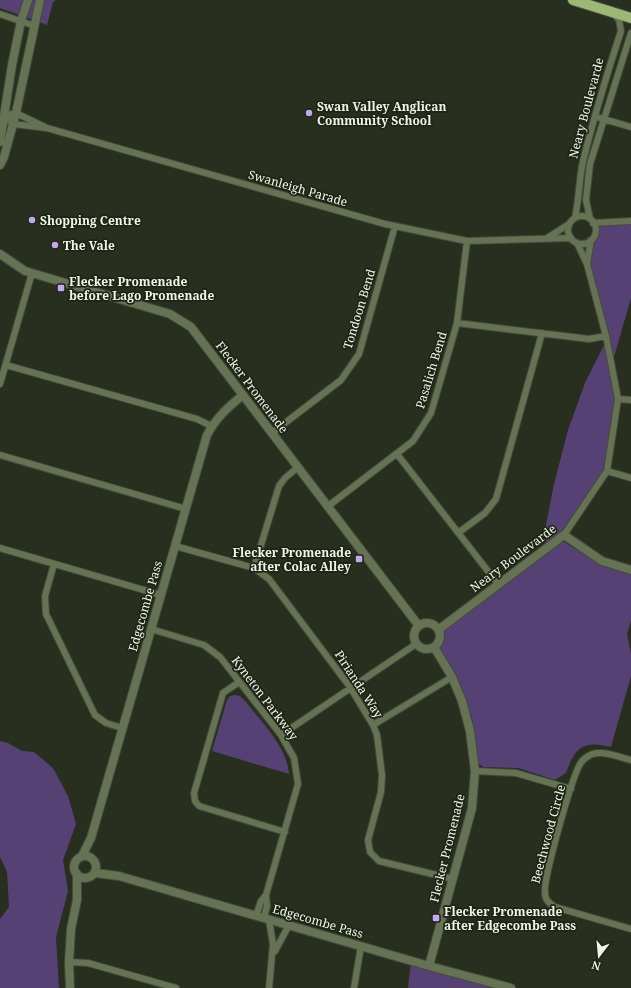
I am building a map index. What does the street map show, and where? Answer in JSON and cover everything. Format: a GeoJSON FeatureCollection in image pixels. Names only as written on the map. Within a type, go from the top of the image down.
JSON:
{"type":"FeatureCollection","features":[{"type":"Feature","properties":{"kind":"main road"},"geometry":{"type":"LineString","coordinates":[[573,0],[631,18]]}},
{"type":"Feature","properties":{"kind":"street"},"geometry":{"type":"LineString","coordinates":[[0,142],[21,21],[28,0]]}},
{"type":"Feature","properties":{"kind":"street"},"geometry":{"type":"LineString","coordinates":[[0,164],[4,157],[16,113],[40,0]]}},
{"type":"Feature","properties":{"kind":"street","name":"Neary Boulevarde"},"geometry":{"type":"LineString","coordinates":[[575,218],[579,200],[583,163],[595,116],[621,31],[619,20],[608,10]]}},
{"type":"Feature","properties":{"kind":"street"},"geometry":{"type":"LineString","coordinates":[[0,14],[35,26]]}},
{"type":"Feature","properties":{"kind":"street","name":"Neary Boulevarde"},"geometry":{"type":"LineString","coordinates":[[592,221],[586,200],[589,171],[603,119],[631,33]]}},
{"type":"Feature","properties":{"kind":"street"},"geometry":{"type":"LineString","coordinates":[[4,116],[16,113]]}},
{"type":"Feature","properties":{"kind":"street","name":"Swanleigh Parade"},"geometry":{"type":"LineString","coordinates":[[16,113],[47,128]]}},
{"type":"Feature","properties":{"kind":"street"},"geometry":{"type":"LineString","coordinates":[[4,116],[13,124]]}},
{"type":"Feature","properties":{"kind":"street"},"geometry":{"type":"LineString","coordinates":[[595,116],[631,127]]}},
{"type":"Feature","properties":{"kind":"street","name":"Swanleigh Parade"},"geometry":{"type":"LineString","coordinates":[[13,124],[47,128],[395,226],[467,241],[571,238]]}},
{"type":"Feature","properties":{"kind":"street"},"geometry":{"type":"LineString","coordinates":[[547,238],[569,224],[575,218],[583,216],[592,221],[612,223],[631,221]]}},
{"type":"Feature","properties":{"kind":"street"},"geometry":{"type":"LineString","coordinates":[[592,221],[595,232]]}},
{"type":"Feature","properties":{"kind":"street"},"geometry":{"type":"LineString","coordinates":[[569,224],[568,231],[571,238],[578,243],[585,243],[591,240],[595,232],[612,223]]}},
{"type":"Feature","properties":{"kind":"street","name":"Tondoon Bend"},"geometry":{"type":"LineString","coordinates":[[272,433],[341,380],[359,354],[395,226]]}},
{"type":"Feature","properties":{"kind":"street","name":"Neary Boulevarde"},"geometry":{"type":"LineString","coordinates":[[587,264],[591,240]]}},
{"type":"Feature","properties":{"kind":"street","name":"Pasalich Bend"},"geometry":{"type":"LineString","coordinates":[[327,507],[413,441],[431,413],[457,323],[467,241]]}},
{"type":"Feature","properties":{"kind":"street","name":"Neary Boulevarde"},"geometry":{"type":"LineString","coordinates":[[438,630],[564,535],[607,471],[618,399],[606,336],[587,264],[578,243]]}},
{"type":"Feature","properties":{"kind":"street","name":"Flecker Promenade"},"geometry":{"type":"LineString","coordinates":[[0,254],[25,271],[170,314],[191,328],[244,395],[297,468],[419,626]]}},
{"type":"Feature","properties":{"kind":"street"},"geometry":{"type":"LineString","coordinates":[[0,384],[32,273]]}},
{"type":"Feature","properties":{"kind":"street"},"geometry":{"type":"LineString","coordinates":[[457,323],[589,338],[606,336]]}},
{"type":"Feature","properties":{"kind":"street"},"geometry":{"type":"LineString","coordinates":[[458,532],[485,513],[496,499],[542,333]]}},
{"type":"Feature","properties":{"kind":"street"},"geometry":{"type":"LineString","coordinates":[[6,365],[196,419],[212,426]]}},
{"type":"Feature","properties":{"kind":"street","name":"Edgecombe Pass"},"geometry":{"type":"LineString","coordinates":[[82,856],[91,838],[207,435],[222,412],[244,395]]}},
{"type":"Feature","properties":{"kind":"street"},"geometry":{"type":"LineString","coordinates":[[618,399],[631,400]]}},
{"type":"Feature","properties":{"kind":"street"},"geometry":{"type":"LineString","coordinates":[[397,454],[498,584]]}},
{"type":"Feature","properties":{"kind":"street"},"geometry":{"type":"LineString","coordinates":[[0,455],[186,509]]}},
{"type":"Feature","properties":{"kind":"street"},"geometry":{"type":"LineString","coordinates":[[254,568],[279,486],[285,478],[297,468]]}},
{"type":"Feature","properties":{"kind":"street"},"geometry":{"type":"LineString","coordinates":[[607,471],[631,478]]}},
{"type":"Feature","properties":{"kind":"street"},"geometry":{"type":"LineString","coordinates":[[564,535],[602,561],[631,570]]}},
{"type":"Feature","properties":{"kind":"street","name":"Pirianda Way"},"geometry":{"type":"LineString","coordinates":[[175,546],[254,568],[269,579],[350,687],[373,725],[381,755],[382,775],[381,792],[368,840],[370,852],[379,861],[453,879]]}},
{"type":"Feature","properties":{"kind":"street"},"geometry":{"type":"LineString","coordinates":[[0,548],[161,595]]}},
{"type":"Feature","properties":{"kind":"street"},"geometry":{"type":"LineString","coordinates":[[54,564],[45,596],[46,614],[95,715],[106,723],[122,728]]}},
{"type":"Feature","properties":{"kind":"street"},"geometry":{"type":"LineString","coordinates":[[427,623],[435,626],[438,630],[440,637],[434,647],[422,648],[416,644],[414,632],[419,626],[427,623]]}},
{"type":"Feature","properties":{"kind":"street","name":"Kyneton Parkway"},"geometry":{"type":"LineString","coordinates":[[151,629],[204,645],[220,657],[281,735],[294,758],[298,784],[266,895],[261,901],[263,918]]}},
{"type":"Feature","properties":{"kind":"street"},"geometry":{"type":"LineString","coordinates":[[281,735],[350,687],[416,644]]}},
{"type":"Feature","properties":{"kind":"street","name":"Flecker Promenade"},"geometry":{"type":"LineString","coordinates":[[429,966],[472,808],[476,771],[470,731],[462,701],[452,677],[434,647]]}},
{"type":"Feature","properties":{"kind":"street"},"geometry":{"type":"LineString","coordinates":[[373,725],[452,677]]}},
{"type":"Feature","properties":{"kind":"street"},"geometry":{"type":"LineString","coordinates":[[239,682],[223,693],[194,793],[195,801],[199,806],[285,832]]}},
{"type":"Feature","properties":{"kind":"street","name":"Beechwood Circle"},"geometry":{"type":"LineString","coordinates":[[631,760],[604,753],[588,756],[582,760],[578,767],[571,789],[545,883],[546,898],[548,902],[561,909],[631,930]]}},
{"type":"Feature","properties":{"kind":"street"},"geometry":{"type":"LineString","coordinates":[[476,771],[516,773],[571,789]]}},
{"type":"Feature","properties":{"kind":"street","name":"Edgecombe Pass"},"geometry":{"type":"LineString","coordinates":[[91,838],[94,861],[119,876],[429,966],[511,988]]}},
{"type":"Feature","properties":{"kind":"street"},"geometry":{"type":"LineString","coordinates":[[70,988],[69,962],[71,930],[77,900],[74,864],[82,856],[94,861],[91,876],[77,900]]}},
{"type":"Feature","properties":{"kind":"street"},"geometry":{"type":"LineString","coordinates":[[76,874],[82,878],[91,876]]}},
{"type":"Feature","properties":{"kind":"street","name":"Edgecombe Pass"},"geometry":{"type":"LineString","coordinates":[[91,876],[119,876]]}},
{"type":"Feature","properties":{"kind":"street"},"geometry":{"type":"LineString","coordinates":[[263,918],[273,933],[269,988]]}},
{"type":"Feature","properties":{"kind":"street"},"geometry":{"type":"LineString","coordinates":[[272,956],[289,925]]}},
{"type":"Feature","properties":{"kind":"street"},"geometry":{"type":"LineString","coordinates":[[354,988],[361,946]]}},
{"type":"Feature","properties":{"kind":"street"},"geometry":{"type":"LineString","coordinates":[[69,962],[88,962],[176,988]]}},
{"type":"Feature","properties":{"kind":"shaded area"},"geometry":{"type":"Polygon","coordinates":[[[0,0],[56,0],[53,2],[47,25],[0,8],[0,0]]]}},
{"type":"Feature","properties":{"kind":"shaded area"},"geometry":{"type":"Polygon","coordinates":[[[631,222],[631,298],[612,364],[618,398],[615,426],[603,470],[562,534],[546,547],[545,530],[554,484],[568,430],[585,383],[606,341],[587,273],[585,243],[591,237],[593,228],[631,222]]]}},
{"type":"Feature","properties":{"kind":"shaded area"},"geometry":{"type":"Polygon","coordinates":[[[561,540],[601,565],[631,574],[631,621],[627,634],[631,654],[631,676],[611,747],[593,744],[581,748],[573,757],[566,773],[555,780],[518,768],[483,767],[477,762],[472,718],[455,675],[440,651],[441,632],[561,540]]]}},
{"type":"Feature","properties":{"kind":"shaded area"},"geometry":{"type":"Polygon","coordinates":[[[230,696],[240,696],[246,702],[273,735],[284,754],[289,774],[212,751],[227,700],[230,696]]]}},
{"type":"Feature","properties":{"kind":"shaded area"},"geometry":{"type":"Polygon","coordinates":[[[0,741],[8,743],[22,751],[34,752],[53,768],[68,796],[76,824],[63,860],[68,891],[56,937],[59,988],[0,988],[0,919],[9,907],[7,872],[0,857],[0,741]]]}},
{"type":"Feature","properties":{"kind":"shaded area"},"geometry":{"type":"Polygon","coordinates":[[[411,962],[501,988],[408,988],[411,962]]]}},
{"type":"Feature","properties":{"kind":"place","name":"Swan Valley Anglican Community School"},"geometry":{"type":"Point","coordinates":[309,113]}},
{"type":"Feature","properties":{"kind":"place","name":"Shopping Centre"},"geometry":{"type":"Point","coordinates":[32,220]}},
{"type":"Feature","properties":{"kind":"place","name":"The Vale"},"geometry":{"type":"Point","coordinates":[55,245]}},
{"type":"Feature","properties":{"kind":"place","name":"Flecker Promenade before Lago Promenade"},"geometry":{"type":"Point","coordinates":[61,288]}},
{"type":"Feature","properties":{"kind":"place","name":"Flecker Promenade after Colac Alley"},"geometry":{"type":"Point","coordinates":[359,559]}},
{"type":"Feature","properties":{"kind":"place","name":"Flecker Promenade after Edgecombe Pass"},"geometry":{"type":"Point","coordinates":[436,918]}}]}
